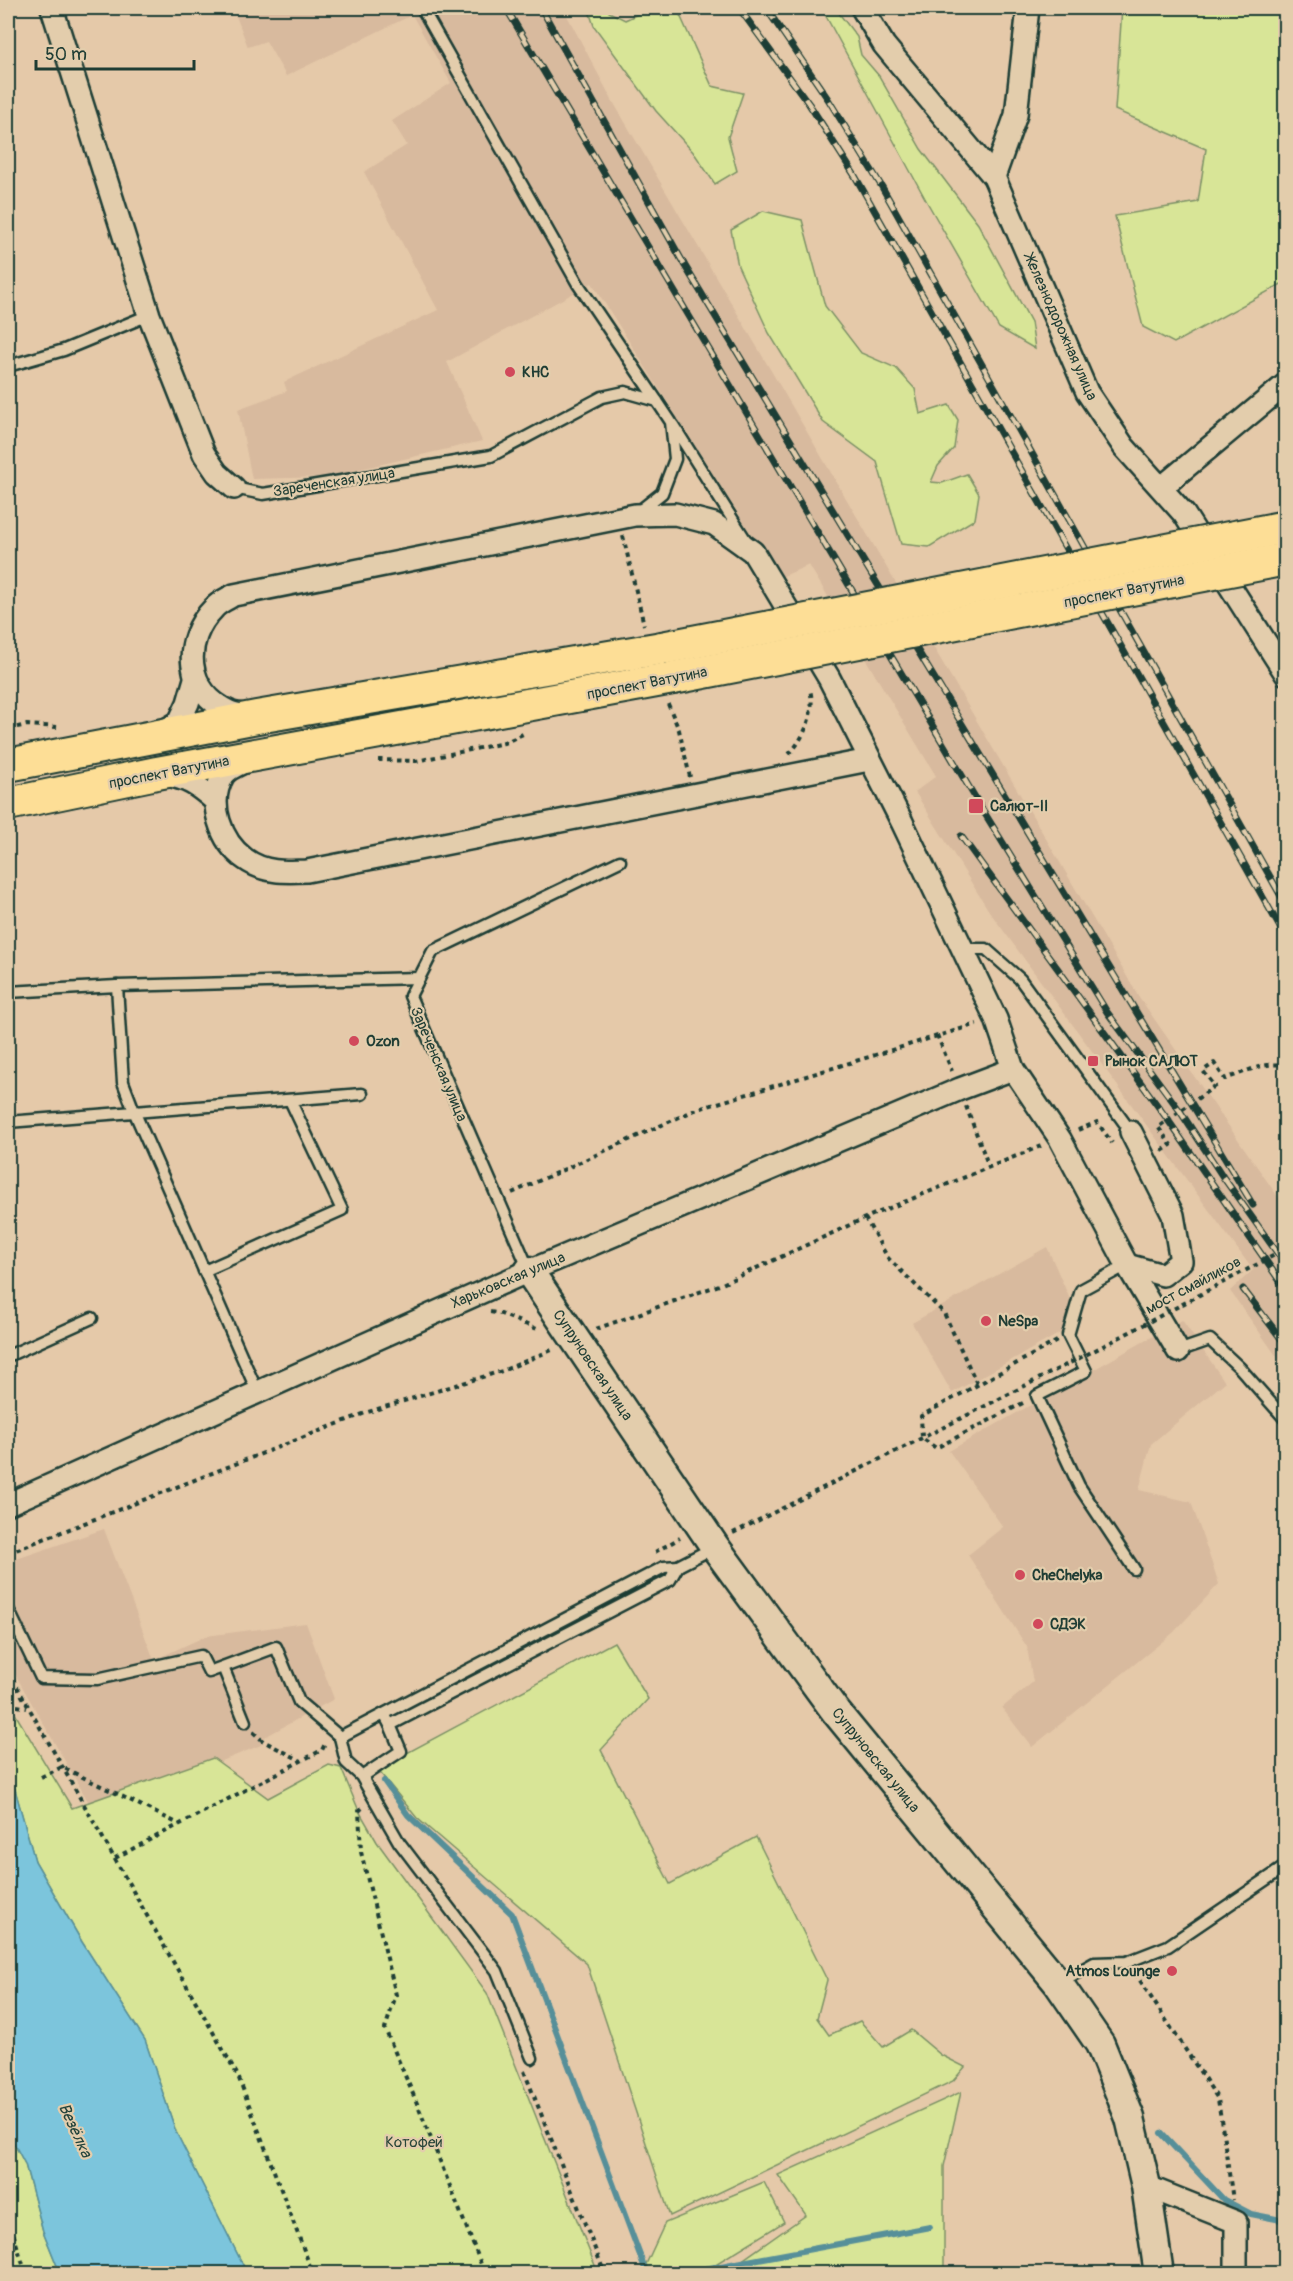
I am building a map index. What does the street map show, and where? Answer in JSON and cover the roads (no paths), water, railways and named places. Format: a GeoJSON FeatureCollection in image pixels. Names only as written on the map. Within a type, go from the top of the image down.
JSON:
{"type":"FeatureCollection","features":[{"type":"Feature","properties":{"kind":"main road","name":"проспект Ватутина"},"geometry":{"type":"LineString","coordinates":[[8,765],[654,639],[1286,527]]}},
{"type":"Feature","properties":{"kind":"main road","name":"проспект Ватутина"},"geometry":{"type":"LineString","coordinates":[[8,804],[260,755],[670,688],[1286,560]]}},
{"type":"Feature","properties":{"kind":"street","name":"Зареченская улица"},"geometry":{"type":"LineString","coordinates":[[52,8],[149,315],[204,454],[217,473],[234,488]]}},
{"type":"Feature","properties":{"kind":"street","name":"Железнодорожная улица"},"geometry":{"type":"LineString","coordinates":[[862,8],[884,45],[994,177],[1087,392],[1124,447],[1184,514],[1286,674]]}},
{"type":"Feature","properties":{"kind":"street"},"geometry":{"type":"LineString","coordinates":[[994,177],[1016,115],[1028,8]]}},
{"type":"Feature","properties":{"kind":"street"},"geometry":{"type":"LineString","coordinates":[[1162,487],[1286,384]]}},
{"type":"Feature","properties":{"kind":"street"},"geometry":{"type":"LineString","coordinates":[[257,717],[230,712],[206,695],[195,679],[192,665],[192,646],[199,626],[215,606],[234,595],[635,515],[675,514],[714,524],[753,552],[829,678],[902,822],[996,1019],[1013,1069],[1060,1138],[1127,1265],[1178,1351]]}},
{"type":"Feature","properties":{"kind":"street"},"geometry":{"type":"LineString","coordinates":[[151,737],[178,722],[188,703],[195,679]]}},
{"type":"Feature","properties":{"kind":"street"},"geometry":{"type":"LineString","coordinates":[[214,800],[223,775],[234,767],[260,755]]}},
{"type":"Feature","properties":{"kind":"street"},"geometry":{"type":"LineString","coordinates":[[158,773],[184,778],[200,787],[214,800],[221,828],[231,846],[245,860],[273,873],[307,871],[869,760]]}},
{"type":"Feature","properties":{"kind":"street","name":"Харьковская улица"},"geometry":{"type":"LineString","coordinates":[[8,1503],[529,1271],[960,1089],[1013,1069]]}},
{"type":"Feature","properties":{"kind":"street"},"geometry":{"type":"LineString","coordinates":[[1127,1265],[1163,1275],[1181,1261],[1173,1215],[1133,1137]]}},
{"type":"Feature","properties":{"kind":"street","name":"Супруновская улица"},"geometry":{"type":"LineString","coordinates":[[529,1271],[715,1547],[836,1712],[1058,1983],[1100,2044],[1130,2118],[1146,2186],[1159,2274]]}},
{"type":"Feature","properties":{"kind":"street"},"geometry":{"type":"LineString","coordinates":[[1146,2186],[1236,2222],[1236,2274]]}},
{"type":"Feature","properties":{"kind":"lane"},"geometry":{"type":"LineString","coordinates":[[422,8],[578,284],[657,400],[753,552]]}},
{"type":"Feature","properties":{"kind":"lane"},"geometry":{"type":"LineString","coordinates":[[8,366],[64,350],[149,315]]}},
{"type":"Feature","properties":{"kind":"lane","name":"Зареченская улица"},"geometry":{"type":"LineString","coordinates":[[234,488],[263,494],[491,456],[602,398],[625,392],[657,400]]}},
{"type":"Feature","properties":{"kind":"lane"},"geometry":{"type":"LineString","coordinates":[[635,515],[662,492],[675,459],[671,422]]}},
{"type":"Feature","properties":{"kind":"lane","name":"Зареченская улица"},"geometry":{"type":"LineString","coordinates":[[529,1271],[410,996],[433,951],[620,861]]}},
{"type":"Feature","properties":{"kind":"lane"},"geometry":{"type":"LineString","coordinates":[[963,949],[986,949],[1020,979],[1133,1137]]}},
{"type":"Feature","properties":{"kind":"lane"},"geometry":{"type":"LineString","coordinates":[[8,992],[117,986],[419,978]]}},
{"type":"Feature","properties":{"kind":"lane"},"geometry":{"type":"LineString","coordinates":[[117,986],[123,1082],[134,1112],[257,1391]]}},
{"type":"Feature","properties":{"kind":"lane"},"geometry":{"type":"LineString","coordinates":[[8,1122],[362,1094]]}},
{"type":"Feature","properties":{"kind":"lane"},"geometry":{"type":"LineString","coordinates":[[204,1271],[342,1210],[290,1100]]}},
{"type":"Feature","properties":{"kind":"lane"},"geometry":{"type":"LineString","coordinates":[[1127,1265],[1081,1290],[1068,1335],[1086,1371],[1037,1396],[1078,1486],[1134,1569]]}},
{"type":"Feature","properties":{"kind":"lane"},"geometry":{"type":"LineString","coordinates":[[8,1356],[92,1318]]}},
{"type":"Feature","properties":{"kind":"lane"},"geometry":{"type":"LineString","coordinates":[[1178,1351],[1210,1340],[1240,1368],[1286,1420]]}},
{"type":"Feature","properties":{"kind":"lane"},"geometry":{"type":"LineString","coordinates":[[340,1737],[664,1567],[678,1566],[715,1547]]}},
{"type":"Feature","properties":{"kind":"lane"},"geometry":{"type":"LineString","coordinates":[[390,1725],[670,1580],[678,1566]]}},
{"type":"Feature","properties":{"kind":"lane"},"geometry":{"type":"LineString","coordinates":[[8,1609],[41,1678],[98,1679],[201,1656],[209,1672],[276,1647],[299,1702],[340,1737],[346,1762],[364,1779],[399,1842],[497,1971],[526,2060]]}},
{"type":"Feature","properties":{"kind":"lane"},"geometry":{"type":"LineString","coordinates":[[223,1667],[245,1722]]}},
{"type":"Feature","properties":{"kind":"lane"},"geometry":{"type":"LineString","coordinates":[[364,1779],[366,1774],[401,1751],[384,1714]]}},
{"type":"Feature","properties":{"kind":"lane"},"geometry":{"type":"LineString","coordinates":[[1058,1983],[1094,1963],[1127,1962],[1168,1946],[1286,1866]]}},
{"type":"Feature","properties":{"kind":"water","name":"Везёлка"},"geometry":{"type":"Polygon","coordinates":[[[8,1777],[14,1786],[35,1861],[82,1942],[145,2040],[176,2132],[247,2273],[60,2273],[43,2231],[25,2164],[8,2132],[8,1777]]]}},
{"type":"Feature","properties":{"kind":"waterway"},"geometry":{"type":"LineString","coordinates":[[384,1781],[408,1815],[512,1914],[647,2274]]}},
{"type":"Feature","properties":{"kind":"waterway"},"geometry":{"type":"LineString","coordinates":[[1161,2133],[1224,2200],[1251,2214],[1286,2221]]}},
{"type":"Feature","properties":{"kind":"waterway"},"geometry":{"type":"LineString","coordinates":[[678,2274],[930,2227]]}},
{"type":"Feature","properties":{"kind":"railway"},"geometry":{"type":"LineString","coordinates":[[506,8],[979,804],[1107,1012],[1180,1111],[1223,1177],[1286,1265]]}},
{"type":"Feature","properties":{"kind":"railway"},"geometry":{"type":"LineString","coordinates":[[541,8],[685,266],[1253,1205]]}},
{"type":"Feature","properties":{"kind":"railway"},"geometry":{"type":"LineString","coordinates":[[739,8],[809,104],[855,176],[1286,938]]}},
{"type":"Feature","properties":{"kind":"railway"},"geometry":{"type":"LineString","coordinates":[[766,8],[828,99],[882,187],[1286,905]]}},
{"type":"Feature","properties":{"kind":"railway"},"geometry":{"type":"LineString","coordinates":[[961,836],[1168,1120],[1282,1284]]}},
{"type":"Feature","properties":{"kind":"railway"},"geometry":{"type":"LineString","coordinates":[[1243,1289],[1286,1345]]}},
{"type":"Feature","properties":{"kind":"place","name":"КНС"},"geometry":{"type":"Point","coordinates":[510,372]}},
{"type":"Feature","properties":{"kind":"place","name":"Салют-II"},"geometry":{"type":"Point","coordinates":[976,806]}},
{"type":"Feature","properties":{"kind":"place","name":"Ozon"},"geometry":{"type":"Point","coordinates":[354,1041]}},
{"type":"Feature","properties":{"kind":"place","name":"Рынок САЛЮТ"},"geometry":{"type":"Point","coordinates":[1093,1061]}},
{"type":"Feature","properties":{"kind":"place","name":"NeSpa"},"geometry":{"type":"Point","coordinates":[986,1321]}},
{"type":"Feature","properties":{"kind":"place","name":"CheChelyka"},"geometry":{"type":"Point","coordinates":[1020,1575]}},
{"type":"Feature","properties":{"kind":"place","name":"СДЭК"},"geometry":{"type":"Point","coordinates":[1038,1624]}},
{"type":"Feature","properties":{"kind":"place","name":"Atmos Lounge"},"geometry":{"type":"Point","coordinates":[1172,1971]}},
{"type":"Feature","properties":{"kind":"park label","name":"Котофей"},"geometry":{"type":"Point","coordinates":[414,2142]}}]}
